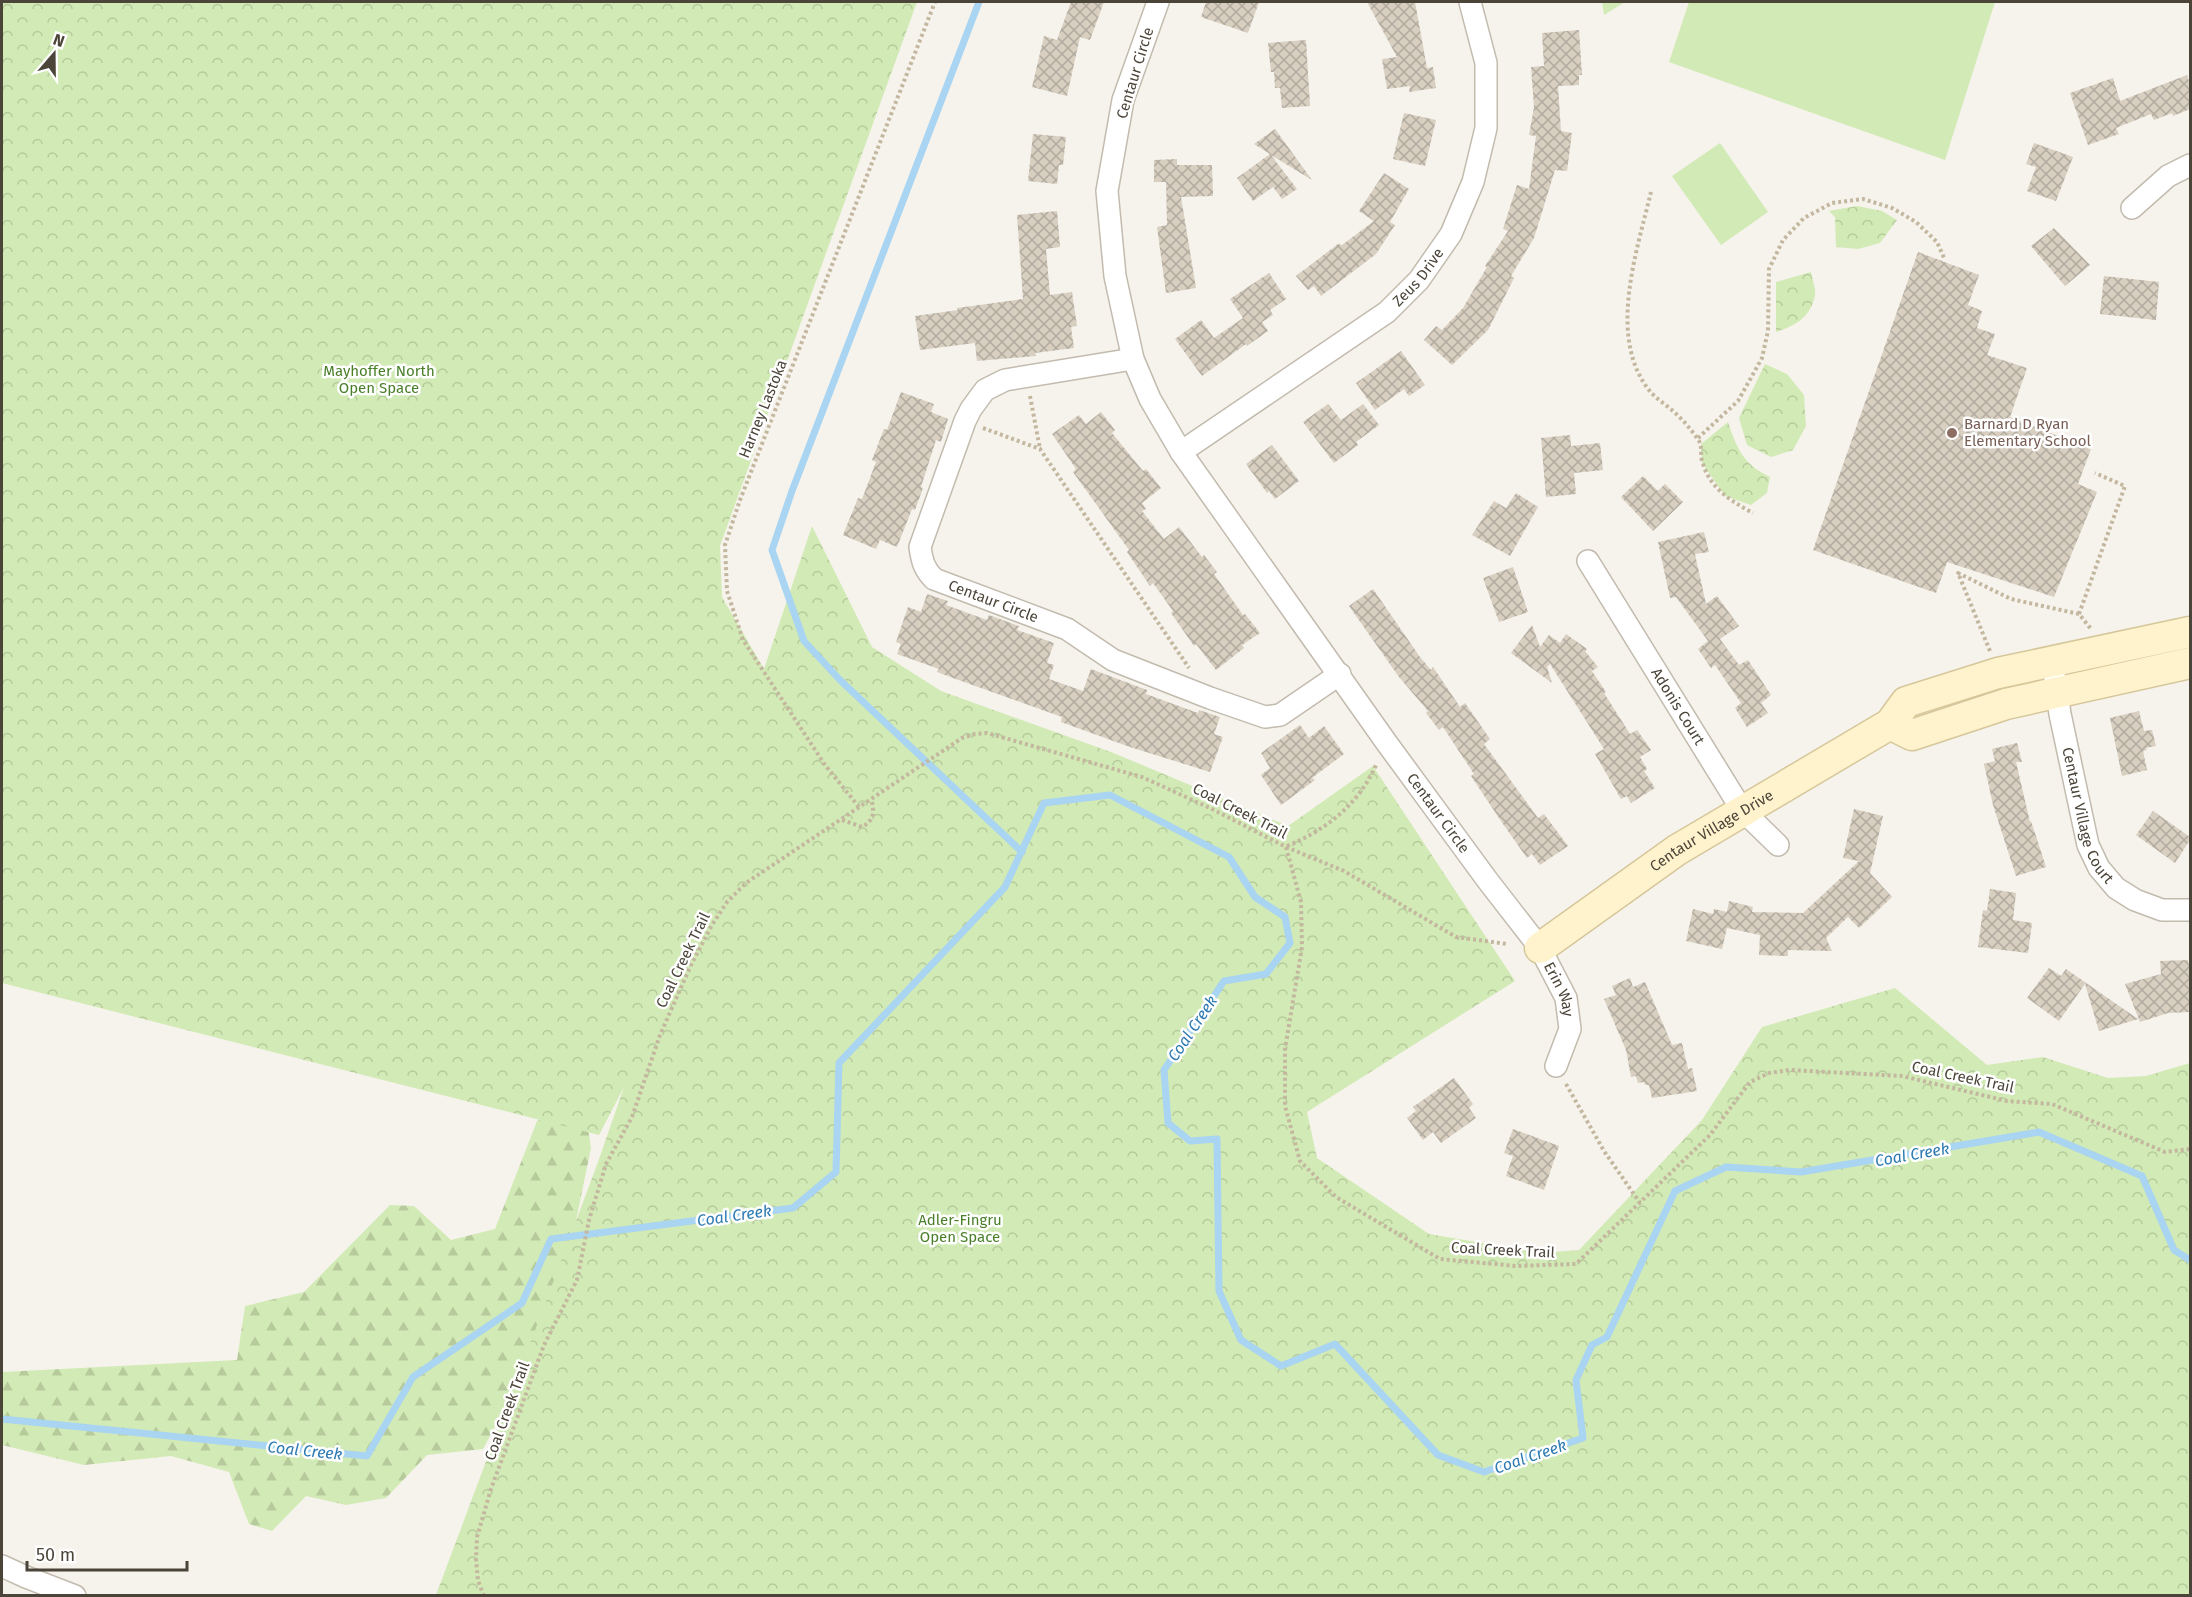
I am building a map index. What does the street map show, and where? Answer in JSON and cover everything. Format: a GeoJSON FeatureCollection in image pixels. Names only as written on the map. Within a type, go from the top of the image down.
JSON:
{"type":"FeatureCollection","features":[{"type":"Feature","properties":{"kind":"street","name":"Centaur Circle"},"geometry":{"type":"LineString","coordinates":[[1158,2],[1123,100],[1107,191],[1114,276],[1133,359],[1150,399],[1181,452],[1386,742],[1540,948]]}},
{"type":"Feature","properties":{"kind":"street","name":"Zeus Drive"},"geometry":{"type":"LineString","coordinates":[[1181,452],[1387,312],[1419,280],[1451,234],[1473,182],[1486,128],[1486,63],[1470,2]]}},
{"type":"Feature","properties":{"kind":"street"},"geometry":{"type":"LineString","coordinates":[[2132,208],[2168,176],[2190,165]]}},
{"type":"Feature","properties":{"kind":"street","name":"Centaur Circle"},"geometry":{"type":"LineString","coordinates":[[1133,359],[1005,380],[985,390],[965,421],[920,546],[923,565],[927,572],[934,579],[1067,629],[1113,660],[1265,717],[1280,715],[1340,674]]}},
{"type":"Feature","properties":{"kind":"street","name":"Adonis Court"},"geometry":{"type":"LineString","coordinates":[[1588,561],[1742,810],[1778,845]]}},
{"type":"Feature","properties":{"kind":"street","name":"Centaur Village Drive"},"geometry":{"type":"LineString","coordinates":[[1540,948],[1677,850],[1890,724],[1906,702],[1998,673],[2106,648],[2190,632]]}},
{"type":"Feature","properties":{"kind":"street","name":"Centaur Village Court"},"geometry":{"type":"LineString","coordinates":[[2051,660],[2088,845],[2099,868],[2116,888],[2135,900],[2162,910],[2190,909]]}},
{"type":"Feature","properties":{"kind":"street"},"geometry":{"type":"LineString","coordinates":[[1890,724],[1912,735],[2006,704],[2190,663]]}},
{"type":"Feature","properties":{"kind":"street","name":"Erin Way"},"geometry":{"type":"LineString","coordinates":[[1540,948],[1566,998],[1570,1029],[1556,1066]]}},
{"type":"Feature","properties":{"kind":"street"},"geometry":{"type":"LineString","coordinates":[[2,1566],[75,1596]]}},
{"type":"Feature","properties":{"kind":"path","name":"Harney Lastoka"},"geometry":{"type":"LineString","coordinates":[[859,807],[825,765],[743,640],[727,591],[724,545],[935,2]]}},
{"type":"Feature","properties":{"kind":"path"},"geometry":{"type":"LineString","coordinates":[[1651,192],[1627,303],[1633,364],[1649,391],[1673,411],[1698,438],[1701,444],[1702,463],[1716,489],[1729,500],[1753,513]]}},
{"type":"Feature","properties":{"kind":"path"},"geometry":{"type":"LineString","coordinates":[[1698,438],[1738,401],[1762,358],[1768,331],[1769,269],[1783,240],[1804,218],[1832,203],[1863,199],[1892,208],[1916,222],[1936,242],[1945,260]]}},
{"type":"Feature","properties":{"kind":"path"},"geometry":{"type":"LineString","coordinates":[[1027,377],[1040,449],[1210,698]]}},
{"type":"Feature","properties":{"kind":"path"},"geometry":{"type":"LineString","coordinates":[[965,421],[1040,449]]}},
{"type":"Feature","properties":{"kind":"path"},"geometry":{"type":"LineString","coordinates":[[2079,614],[2125,486],[2095,473]]}},
{"type":"Feature","properties":{"kind":"path"},"geometry":{"type":"LineString","coordinates":[[1998,673],[1958,573],[2011,599],[2079,614],[2106,648]]}},
{"type":"Feature","properties":{"kind":"path","name":"Coal Creek Trail"},"geometry":{"type":"LineString","coordinates":[[484,1596],[478,1581],[477,1537],[491,1489],[544,1345],[577,1280],[589,1220],[606,1164],[632,1117],[660,1035],[712,925],[727,902],[746,883],[962,738],[975,734],[987,733],[1142,777],[1286,847],[1301,902],[1302,947],[1285,1049],[1285,1106],[1300,1161],[1336,1197],[1440,1259],[1516,1266],[1576,1264],[1710,1134],[1750,1082],[1769,1073],[1790,1070],[1902,1076],[2007,1101],[2052,1104],[2165,1152],[2190,1149]]}},
{"type":"Feature","properties":{"kind":"path"},"geometry":{"type":"LineString","coordinates":[[1286,847],[1339,817],[1369,781],[1386,742]]}},
{"type":"Feature","properties":{"kind":"path"},"geometry":{"type":"LineString","coordinates":[[841,820],[862,826],[868,824],[874,812],[871,799]]}},
{"type":"Feature","properties":{"kind":"path"},"geometry":{"type":"LineString","coordinates":[[1286,847],[1344,871],[1456,938],[1507,944]]}},
{"type":"Feature","properties":{"kind":"path"},"geometry":{"type":"LineString","coordinates":[[1556,1066],[1604,1151],[1640,1203]]}},
{"type":"Feature","properties":{"kind":"green space"},"geometry":{"type":"Polygon","coordinates":[[[2,2],[917,2],[720,546],[722,597],[764,669],[812,526],[872,647],[941,691],[1111,752],[1288,826],[1373,766],[1515,981],[1307,1112],[1317,1158],[1429,1234],[1541,1253],[1579,1250],[1702,1120],[1762,1027],[1895,988],[1987,1065],[2043,1057],[2108,1078],[2146,1076],[2190,1063],[2190,1595],[436,1595],[624,1087],[599,1135],[2,983],[2,2]]]}},
{"type":"Feature","properties":{"kind":"green space"},"geometry":{"type":"Polygon","coordinates":[[[1602,2],[1625,2],[1604,15],[1602,2]]]}},
{"type":"Feature","properties":{"kind":"green space"},"geometry":{"type":"Polygon","coordinates":[[[1689,2],[1995,2],[1945,160],[1669,62],[1689,2]]]}},
{"type":"Feature","properties":{"kind":"green space"},"geometry":{"type":"Polygon","coordinates":[[[1720,143],[1768,212],[1721,245],[1672,176],[1720,143]]]}},
{"type":"Feature","properties":{"kind":"green space"},"geometry":{"type":"Polygon","coordinates":[[[1857,206],[1882,211],[1897,220],[1880,243],[1858,249],[1836,247],[1835,217],[1829,211],[1857,206]]]}},
{"type":"Feature","properties":{"kind":"green space"},"geometry":{"type":"Polygon","coordinates":[[[1811,272],[1815,292],[1810,309],[1796,323],[1776,332],[1776,282],[1811,272]]]}},
{"type":"Feature","properties":{"kind":"green space"},"geometry":{"type":"Polygon","coordinates":[[[1765,364],[1787,374],[1804,395],[1806,426],[1793,450],[1771,457],[1747,445],[1739,418],[1765,364]]]}},
{"type":"Feature","properties":{"kind":"green space"},"geometry":{"type":"Polygon","coordinates":[[[1728,422],[1742,455],[1753,467],[1770,477],[1767,493],[1751,505],[1725,496],[1702,463],[1701,444],[1728,422]]]}},
{"type":"Feature","properties":{"kind":"green space"},"geometry":{"type":"Polygon","coordinates":[[[556,1110],[587,1121],[591,1148],[558,1308],[483,1449],[427,1455],[386,1498],[346,1505],[306,1496],[272,1531],[249,1524],[229,1472],[171,1456],[84,1465],[2,1445],[2,1372],[237,1360],[245,1306],[304,1292],[390,1205],[414,1206],[451,1240],[495,1229],[537,1121],[556,1110]]]}},
{"type":"Feature","properties":{"kind":"building"},"geometry":{"type":"Polygon","coordinates":[[[1071,2],[1104,2],[1090,40],[1080,37],[1067,96],[1032,87],[1044,36],[1057,40],[1071,2]]]}},
{"type":"Feature","properties":{"kind":"building"},"geometry":{"type":"Polygon","coordinates":[[[1206,2],[1259,2],[1248,33],[1201,17],[1206,2]]]}},
{"type":"Feature","properties":{"kind":"building"},"geometry":{"type":"Polygon","coordinates":[[[1367,2],[1415,2],[1427,68],[1433,67],[1436,88],[1409,92],[1410,86],[1387,89],[1382,59],[1397,57],[1367,2]]]}},
{"type":"Feature","properties":{"kind":"building"},"geometry":{"type":"Polygon","coordinates":[[[1579,30],[1582,75],[1579,75],[1579,85],[1558,86],[1561,131],[1572,133],[1567,171],[1555,170],[1534,238],[1511,276],[1514,278],[1488,330],[1452,365],[1424,340],[1436,326],[1442,330],[1463,308],[1487,267],[1485,266],[1508,231],[1503,229],[1517,185],[1529,189],[1536,136],[1529,135],[1534,107],[1531,67],[1544,66],[1542,33],[1579,30]]]}},
{"type":"Feature","properties":{"kind":"building"},"geometry":{"type":"Polygon","coordinates":[[[1306,40],[1310,106],[1282,108],[1280,88],[1275,88],[1274,72],[1271,72],[1268,43],[1306,40]]]}},
{"type":"Feature","properties":{"kind":"building"},"geometry":{"type":"Polygon","coordinates":[[[2187,75],[2190,84],[2190,109],[2154,120],[2151,114],[2116,128],[2119,134],[2088,145],[2070,93],[2113,78],[2120,101],[2187,75]]]}},
{"type":"Feature","properties":{"kind":"building"},"geometry":{"type":"Polygon","coordinates":[[[1404,113],[1436,120],[1425,166],[1393,159],[1404,113]]]}},
{"type":"Feature","properties":{"kind":"building"},"geometry":{"type":"Polygon","coordinates":[[[1275,129],[1312,180],[1271,155],[1297,189],[1282,199],[1273,187],[1253,201],[1237,178],[1270,154],[1254,144],[1275,129]]]}},
{"type":"Feature","properties":{"kind":"building"},"geometry":{"type":"Polygon","coordinates":[[[1033,134],[1066,137],[1063,165],[1059,165],[1057,184],[1028,181],[1033,134]]]}},
{"type":"Feature","properties":{"kind":"building"},"geometry":{"type":"Polygon","coordinates":[[[2034,143],[2073,157],[2056,201],[2027,191],[2036,167],[2026,164],[2034,143]]]}},
{"type":"Feature","properties":{"kind":"building"},"geometry":{"type":"Polygon","coordinates":[[[1177,159],[1177,165],[1212,165],[1213,196],[1181,197],[1196,288],[1166,293],[1157,227],[1167,225],[1166,182],[1154,182],[1154,160],[1177,159]]]}},
{"type":"Feature","properties":{"kind":"building"},"geometry":{"type":"Polygon","coordinates":[[[1384,173],[1409,189],[1390,222],[1395,225],[1376,254],[1321,296],[1314,286],[1308,290],[1296,276],[1338,244],[1342,245],[1374,221],[1359,211],[1384,173]]]}},
{"type":"Feature","properties":{"kind":"building"},"geometry":{"type":"Polygon","coordinates":[[[1057,211],[1060,247],[1046,249],[1050,295],[1072,292],[1077,326],[1071,327],[1074,348],[1035,353],[1036,356],[977,361],[975,343],[920,350],[915,316],[1023,299],[1017,215],[1057,211]]]}},
{"type":"Feature","properties":{"kind":"building"},"geometry":{"type":"Polygon","coordinates":[[[2054,228],[2090,265],[2065,286],[2031,246],[2054,228]]]}},
{"type":"Feature","properties":{"kind":"building","name":"Barnard D Ryan Elementary School"},"geometry":{"type":"Polygon","coordinates":[[[1918,252],[1979,275],[1968,305],[1982,311],[1977,328],[1995,334],[1987,355],[2027,368],[2010,417],[2091,449],[2078,484],[2097,492],[2054,597],[1947,562],[1936,593],[1813,550],[1918,252]]]}},
{"type":"Feature","properties":{"kind":"building"},"geometry":{"type":"Polygon","coordinates":[[[1269,273],[1286,299],[1270,310],[1273,315],[1262,322],[1268,331],[1202,376],[1175,339],[1201,320],[1214,338],[1243,318],[1230,299],[1269,273]]]}},
{"type":"Feature","properties":{"kind":"building"},"geometry":{"type":"Polygon","coordinates":[[[2104,276],[2159,282],[2156,320],[2100,314],[2104,276]]]}},
{"type":"Feature","properties":{"kind":"building"},"geometry":{"type":"Polygon","coordinates":[[[1401,351],[1425,385],[1409,396],[1404,389],[1375,410],[1356,383],[1401,351]]]}},
{"type":"Feature","properties":{"kind":"building"},"geometry":{"type":"Polygon","coordinates":[[[901,392],[934,404],[931,412],[948,419],[941,442],[936,440],[915,510],[912,509],[897,547],[880,540],[876,549],[843,535],[858,498],[862,499],[876,462],[872,460],[884,429],[887,430],[901,392]]]}},
{"type":"Feature","properties":{"kind":"building"},"geometry":{"type":"Polygon","coordinates":[[[1328,404],[1341,420],[1363,404],[1379,425],[1356,442],[1358,445],[1334,463],[1303,422],[1328,404]]]}},
{"type":"Feature","properties":{"kind":"building"},"geometry":{"type":"Polygon","coordinates":[[[1101,412],[1115,430],[1112,433],[1143,471],[1146,469],[1161,488],[1142,503],[1146,509],[1142,511],[1164,539],[1179,527],[1217,572],[1214,574],[1243,615],[1245,614],[1260,633],[1242,645],[1244,648],[1216,670],[1196,644],[1194,646],[1153,583],[1150,586],[1127,552],[1129,550],[1073,472],[1076,469],[1052,434],[1079,415],[1086,424],[1101,412]]]}},
{"type":"Feature","properties":{"kind":"building"},"geometry":{"type":"Polygon","coordinates":[[[1570,435],[1571,446],[1600,443],[1603,470],[1574,473],[1576,494],[1546,497],[1541,438],[1570,435]]]}},
{"type":"Feature","properties":{"kind":"building"},"geometry":{"type":"Polygon","coordinates":[[[1272,445],[1299,481],[1275,499],[1269,491],[1267,493],[1246,464],[1272,445]]]}},
{"type":"Feature","properties":{"kind":"building"},"geometry":{"type":"Polygon","coordinates":[[[1643,476],[1658,491],[1665,484],[1683,502],[1653,531],[1621,497],[1643,476]]]}},
{"type":"Feature","properties":{"kind":"building"},"geometry":{"type":"Polygon","coordinates":[[[1516,493],[1538,507],[1510,556],[1472,535],[1494,501],[1506,508],[1516,493]]]}},
{"type":"Feature","properties":{"kind":"building"},"geometry":{"type":"Polygon","coordinates":[[[1704,532],[1709,552],[1695,554],[1706,604],[1717,596],[1739,626],[1720,639],[1739,665],[1748,660],[1771,695],[1761,703],[1768,713],[1747,727],[1735,708],[1741,703],[1715,665],[1711,668],[1698,649],[1708,641],[1676,597],[1670,598],[1658,542],[1704,532]]]}},
{"type":"Feature","properties":{"kind":"building"},"geometry":{"type":"Polygon","coordinates":[[[1513,567],[1528,612],[1499,622],[1483,578],[1513,567]]]}},
{"type":"Feature","properties":{"kind":"building"},"geometry":{"type":"Polygon","coordinates":[[[1373,589],[1420,657],[1431,670],[1433,667],[1460,707],[1465,703],[1490,739],[1484,744],[1538,818],[1544,814],[1568,846],[1540,865],[1532,854],[1527,858],[1471,776],[1474,774],[1443,727],[1439,730],[1426,713],[1428,711],[1399,677],[1349,606],[1373,589]]]}},
{"type":"Feature","properties":{"kind":"building"},"geometry":{"type":"Polygon","coordinates":[[[927,594],[948,601],[946,605],[987,620],[989,615],[1019,626],[1017,630],[1054,643],[1047,663],[1054,665],[1049,679],[1083,691],[1091,669],[1147,690],[1146,694],[1198,713],[1199,710],[1220,717],[1214,734],[1223,737],[1210,772],[1061,722],[1062,717],[937,672],[939,669],[897,654],[901,644],[896,642],[908,607],[921,612],[927,594]]]}},
{"type":"Feature","properties":{"kind":"building"},"geometry":{"type":"Polygon","coordinates":[[[1532,625],[1540,647],[1549,635],[1560,643],[1566,634],[1587,649],[1585,651],[1598,667],[1592,671],[1606,692],[1604,693],[1630,734],[1637,730],[1651,750],[1640,757],[1647,769],[1644,771],[1655,788],[1631,803],[1627,796],[1621,799],[1595,754],[1604,749],[1550,664],[1547,667],[1552,683],[1511,653],[1532,625]]]}},
{"type":"Feature","properties":{"kind":"building"},"geometry":{"type":"Polygon","coordinates":[[[2139,711],[2144,731],[2152,730],[2156,746],[2143,751],[2147,770],[2122,776],[2110,718],[2139,711]]]}},
{"type":"Feature","properties":{"kind":"building"},"geometry":{"type":"Polygon","coordinates":[[[1300,725],[1309,738],[1324,726],[1344,754],[1312,778],[1315,780],[1281,805],[1261,775],[1270,768],[1261,753],[1300,725]]]}},
{"type":"Feature","properties":{"kind":"building"},"geometry":{"type":"Polygon","coordinates":[[[2017,743],[2022,762],[2016,762],[2030,822],[2046,867],[2016,876],[1993,805],[1984,764],[1995,761],[1992,749],[2017,743]]]}},
{"type":"Feature","properties":{"kind":"building"},"geometry":{"type":"Polygon","coordinates":[[[1854,809],[1883,816],[1870,873],[1892,897],[1859,928],[1848,917],[1826,938],[1832,951],[1788,950],[1788,956],[1759,955],[1760,935],[1727,928],[1722,949],[1686,941],[1693,909],[1713,914],[1714,909],[1727,912],[1729,901],[1753,907],[1752,912],[1803,913],[1859,861],[1843,858],[1854,809]]]}},
{"type":"Feature","properties":{"kind":"building"},"geometry":{"type":"Polygon","coordinates":[[[2153,811],[2190,837],[2175,863],[2136,835],[2153,811]]]}},
{"type":"Feature","properties":{"kind":"building"},"geometry":{"type":"Polygon","coordinates":[[[1990,889],[2016,893],[2013,920],[2032,923],[2028,953],[1978,947],[1983,910],[1987,911],[1990,889]]]}},
{"type":"Feature","properties":{"kind":"building"},"geometry":{"type":"Polygon","coordinates":[[[2188,960],[2190,1012],[2168,1013],[2140,1022],[2125,984],[2161,974],[2160,961],[2188,960]]]}},
{"type":"Feature","properties":{"kind":"building"},"geometry":{"type":"Polygon","coordinates":[[[2049,968],[2061,976],[2066,969],[2138,1019],[2099,1031],[2085,984],[2059,1021],[2027,998],[2049,968]]]}},
{"type":"Feature","properties":{"kind":"building"},"geometry":{"type":"Polygon","coordinates":[[[1630,978],[1633,987],[1645,982],[1672,1045],[1682,1043],[1688,1069],[1692,1068],[1697,1091],[1652,1098],[1649,1085],[1645,1085],[1644,1082],[1638,1083],[1636,1076],[1631,1077],[1626,1050],[1604,999],[1616,995],[1612,986],[1630,978]]]}},
{"type":"Feature","properties":{"kind":"building"},"geometry":{"type":"Polygon","coordinates":[[[1454,1078],[1473,1104],[1469,1108],[1476,1118],[1441,1143],[1433,1132],[1423,1140],[1407,1118],[1416,1111],[1413,1107],[1454,1078]]]}},
{"type":"Feature","properties":{"kind":"building"},"geometry":{"type":"Polygon","coordinates":[[[1513,1129],[1559,1146],[1544,1190],[1506,1176],[1513,1156],[1504,1153],[1513,1129]]]}},
{"type":"Feature","properties":{"kind":"waterway"},"geometry":{"type":"LineString","coordinates":[[979,2],[792,491],[772,550],[804,641],[840,680],[1022,852]]}},
{"type":"Feature","properties":{"kind":"waterway","name":"Coal Creek"},"geometry":{"type":"LineString","coordinates":[[2,1419],[367,1456],[413,1377],[522,1303],[551,1239],[793,1208],[836,1172],[839,1063],[1005,887],[1044,803],[1110,795],[1229,857],[1255,897],[1285,917],[1290,943],[1266,974],[1224,981],[1164,1070],[1168,1123],[1190,1141],[1217,1139],[1219,1291],[1241,1340],[1281,1366],[1335,1344],[1438,1455],[1484,1472],[1583,1438],[1576,1380],[1592,1345],[1607,1337],[1675,1191],[1726,1167],[1801,1172],[2039,1132],[2142,1176],[2174,1250],[2190,1260]]}},
{"type":"Feature","properties":{"kind":"place","name":"Barnard D Ryan Elementary School"},"geometry":{"type":"Point","coordinates":[1952,433]}},
{"type":"Feature","properties":{"kind":"park label","name":"Mayhoffer North Open Space"},"geometry":{"type":"Point","coordinates":[379,380]}},
{"type":"Feature","properties":{"kind":"park label","name":"Adler-Fingru Open Space"},"geometry":{"type":"Point","coordinates":[960,1228]}}]}
